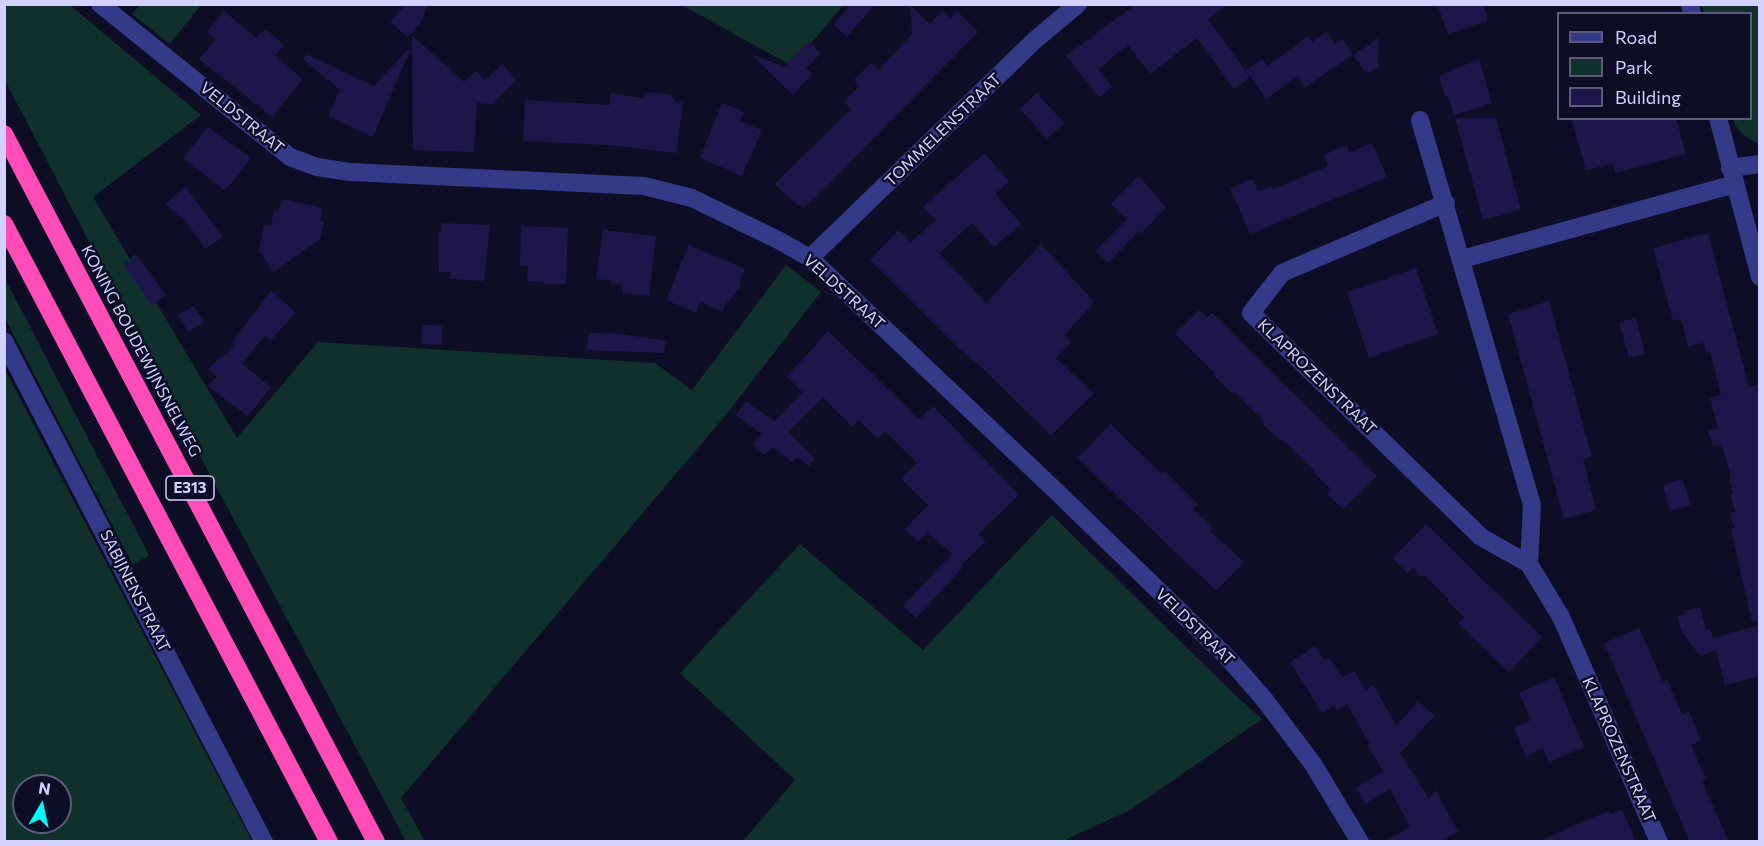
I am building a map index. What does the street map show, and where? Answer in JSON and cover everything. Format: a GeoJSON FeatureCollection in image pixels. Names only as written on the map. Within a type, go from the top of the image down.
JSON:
{"type":"FeatureCollection","features":[{"type":"Feature","properties":{"kind":"highway","name":"KONING BOUDEWIJNSNELWEG"},"geometry":{"type":"LineString","coordinates":[[4,134],[376,842]]}},
{"type":"Feature","properties":{"kind":"highway","name":"E313"},"geometry":{"type":"LineString","coordinates":[[4,224],[329,842]]}},
{"type":"Feature","properties":{"kind":"street","name":"VELDSTRAAT"},"geometry":{"type":"LineString","coordinates":[[100,4],[290,157],[317,167],[350,172],[644,186],[668,190],[692,198],[810,258],[1057,492],[1228,659],[1264,699],[1313,764],[1360,842]]}},
{"type":"Feature","properties":{"kind":"street","name":"TOMMELENSTRAAT"},"geometry":{"type":"LineString","coordinates":[[810,258],[1035,40],[1078,4]]}},
{"type":"Feature","properties":{"kind":"street"},"geometry":{"type":"LineString","coordinates":[[1420,120],[1532,504],[1529,564]]}},
{"type":"Feature","properties":{"kind":"street"},"geometry":{"type":"LineString","coordinates":[[1719,120],[1760,277]]}},
{"type":"Feature","properties":{"kind":"street"},"geometry":{"type":"LineString","coordinates":[[1462,259],[1733,176],[1760,164]]}},
{"type":"Feature","properties":{"kind":"street","name":"KLAPROZENSTRAAT"},"geometry":{"type":"LineString","coordinates":[[1446,203],[1282,273],[1251,314],[1481,537],[1529,564],[1561,617],[1659,842]]}},
{"type":"Feature","properties":{"kind":"street","name":"SABIJNENSTRAAT"},"geometry":{"type":"LineString","coordinates":[[4,341],[264,842]]}},
{"type":"Feature","properties":{"kind":"green space"},"geometry":{"type":"Polygon","coordinates":[[[5,5],[70,5],[201,115],[93,197],[237,438],[318,342],[655,363],[692,390],[786,265],[821,292],[725,416],[401,798],[425,841],[406,841],[209,473],[5,80],[5,5]]]}},
{"type":"Feature","properties":{"kind":"green space"},"geometry":{"type":"Polygon","coordinates":[[[140,5],[201,5],[170,44],[132,14],[140,5]]]}},
{"type":"Feature","properties":{"kind":"green space"},"geometry":{"type":"Polygon","coordinates":[[[682,5],[843,5],[792,66],[682,5]]]}},
{"type":"Feature","properties":{"kind":"green space"},"geometry":{"type":"Polygon","coordinates":[[[1701,5],[1759,5],[1759,144],[1743,134],[1733,120],[1752,120],[1752,12],[1704,12],[1701,5]]]}},
{"type":"Feature","properties":{"kind":"green space"},"geometry":{"type":"Polygon","coordinates":[[[4,277],[149,555],[133,565],[5,318],[4,277]]]}},
{"type":"Feature","properties":{"kind":"green space"},"geometry":{"type":"Polygon","coordinates":[[[4,368],[252,841],[5,841],[4,368]]]}},
{"type":"Feature","properties":{"kind":"green space"},"geometry":{"type":"Polygon","coordinates":[[[1052,515],[1262,719],[1130,810],[1063,841],[743,841],[795,780],[680,673],[800,544],[923,650],[1052,515]]]}},
{"type":"Feature","properties":{"kind":"building"},"geometry":{"type":"Polygon","coordinates":[[[406,4],[428,4],[421,22],[408,37],[390,22],[406,4]]]}},
{"type":"Feature","properties":{"kind":"building"},"geometry":{"type":"Polygon","coordinates":[[[851,4],[875,4],[847,37],[833,25],[851,4]]]}},
{"type":"Feature","properties":{"kind":"building"},"geometry":{"type":"Polygon","coordinates":[[[1136,4],[1228,4],[1208,19],[1250,77],[1234,89],[1197,38],[1150,74],[1128,45],[1098,69],[1112,87],[1099,97],[1066,56],[1136,4]]]}},
{"type":"Feature","properties":{"kind":"building"},"geometry":{"type":"Polygon","coordinates":[[[1437,4],[1483,4],[1488,21],[1448,34],[1437,4]]]}},
{"type":"Feature","properties":{"kind":"building"},"geometry":{"type":"Polygon","coordinates":[[[910,5],[930,24],[942,11],[950,18],[957,11],[978,32],[812,201],[803,208],[797,205],[775,184],[851,109],[844,102],[859,86],[854,80],[871,63],[879,70],[912,34],[910,5]]]}},
{"type":"Feature","properties":{"kind":"building"},"geometry":{"type":"Polygon","coordinates":[[[224,11],[256,38],[266,30],[284,45],[275,56],[303,79],[272,117],[199,59],[216,39],[207,32],[224,11]]]}},
{"type":"Feature","properties":{"kind":"building"},"geometry":{"type":"Polygon","coordinates":[[[1326,32],[1335,44],[1343,39],[1353,54],[1305,88],[1298,76],[1266,99],[1246,70],[1262,59],[1267,66],[1308,36],[1312,42],[1326,32]]]}},
{"type":"Feature","properties":{"kind":"building"},"geometry":{"type":"Polygon","coordinates":[[[412,35],[464,82],[476,71],[485,80],[502,64],[516,80],[492,104],[477,103],[474,152],[413,150],[412,35]]]}},
{"type":"Feature","properties":{"kind":"building"},"geometry":{"type":"Polygon","coordinates":[[[1379,38],[1378,68],[1366,73],[1353,55],[1379,38]]]}},
{"type":"Feature","properties":{"kind":"building"},"geometry":{"type":"Polygon","coordinates":[[[809,41],[821,53],[806,69],[813,74],[793,95],[751,54],[784,67],[809,41]]]}},
{"type":"Feature","properties":{"kind":"building"},"geometry":{"type":"Polygon","coordinates":[[[408,49],[410,50],[373,137],[328,116],[340,90],[303,59],[306,54],[374,86],[408,49]]]}},
{"type":"Feature","properties":{"kind":"building"},"geometry":{"type":"Polygon","coordinates":[[[1479,59],[1492,104],[1454,115],[1448,96],[1445,97],[1439,76],[1479,59]]]}},
{"type":"Feature","properties":{"kind":"building"},"geometry":{"type":"Polygon","coordinates":[[[650,92],[671,95],[676,102],[683,103],[676,153],[609,145],[523,141],[525,100],[610,105],[610,93],[643,98],[650,92]]]}},
{"type":"Feature","properties":{"kind":"building"},"geometry":{"type":"Polygon","coordinates":[[[1037,93],[1064,123],[1047,139],[1020,109],[1037,93]]]}},
{"type":"Feature","properties":{"kind":"building"},"geometry":{"type":"Polygon","coordinates":[[[722,103],[744,112],[740,121],[762,130],[742,176],[700,158],[722,103]]]}},
{"type":"Feature","properties":{"kind":"building"},"geometry":{"type":"Polygon","coordinates":[[[1455,118],[1496,118],[1521,210],[1483,220],[1455,118]]]}},
{"type":"Feature","properties":{"kind":"building"},"geometry":{"type":"Polygon","coordinates":[[[1572,120],[1677,120],[1686,154],[1615,173],[1613,164],[1586,170],[1572,120]]]}},
{"type":"Feature","properties":{"kind":"building"},"geometry":{"type":"Polygon","coordinates":[[[208,127],[251,158],[229,187],[224,190],[183,158],[208,127]]]}},
{"type":"Feature","properties":{"kind":"building"},"geometry":{"type":"Polygon","coordinates":[[[1372,143],[1387,177],[1250,234],[1230,188],[1253,179],[1258,191],[1272,186],[1273,189],[1328,166],[1324,155],[1347,145],[1350,152],[1372,143]]]}},
{"type":"Feature","properties":{"kind":"building"},"geometry":{"type":"Polygon","coordinates":[[[984,153],[1009,181],[995,194],[1021,224],[994,247],[972,223],[939,253],[986,303],[1041,244],[1094,302],[1065,335],[1071,342],[1056,358],[1094,394],[1051,435],[870,260],[898,230],[911,242],[936,220],[923,207],[984,153]]]}},
{"type":"Feature","properties":{"kind":"building"},"geometry":{"type":"Polygon","coordinates":[[[1139,176],[1166,207],[1142,233],[1139,231],[1108,263],[1096,251],[1127,219],[1111,204],[1139,176]]]}},
{"type":"Feature","properties":{"kind":"building"},"geometry":{"type":"Polygon","coordinates":[[[186,187],[223,237],[205,249],[187,222],[165,204],[186,187]]]}},
{"type":"Feature","properties":{"kind":"building"},"geometry":{"type":"Polygon","coordinates":[[[282,199],[322,208],[320,222],[324,222],[320,239],[274,272],[259,251],[264,225],[271,226],[274,210],[278,212],[282,199]]]}},
{"type":"Feature","properties":{"kind":"building"},"geometry":{"type":"Polygon","coordinates":[[[442,223],[490,225],[484,281],[450,279],[451,272],[439,272],[438,232],[441,232],[442,223]]]}},
{"type":"Feature","properties":{"kind":"building"},"geometry":{"type":"Polygon","coordinates":[[[521,226],[568,228],[566,284],[527,281],[528,266],[520,266],[521,226]]]}},
{"type":"Feature","properties":{"kind":"building"},"geometry":{"type":"Polygon","coordinates":[[[603,230],[656,236],[649,296],[622,293],[623,285],[612,284],[609,280],[596,279],[603,230]]]}},
{"type":"Feature","properties":{"kind":"building"},"geometry":{"type":"Polygon","coordinates":[[[1708,233],[1749,387],[1760,384],[1760,621],[1752,622],[1731,529],[1734,528],[1730,513],[1735,511],[1730,495],[1733,494],[1729,477],[1731,477],[1722,445],[1713,447],[1708,431],[1718,428],[1710,398],[1721,395],[1710,351],[1706,352],[1704,343],[1688,346],[1681,319],[1673,321],[1653,248],[1708,233]]]}},
{"type":"Feature","properties":{"kind":"building"},"geometry":{"type":"Polygon","coordinates":[[[689,245],[745,269],[740,287],[727,301],[722,312],[700,302],[696,313],[666,300],[689,245]]]}},
{"type":"Feature","properties":{"kind":"building"},"geometry":{"type":"Polygon","coordinates":[[[136,254],[166,295],[152,305],[123,264],[136,254]]]}},
{"type":"Feature","properties":{"kind":"building"},"geometry":{"type":"Polygon","coordinates":[[[1416,268],[1438,334],[1369,358],[1347,292],[1416,268]]]}},
{"type":"Feature","properties":{"kind":"building"},"geometry":{"type":"Polygon","coordinates":[[[271,291],[296,312],[271,340],[265,335],[242,364],[271,387],[248,416],[207,386],[217,377],[208,368],[236,345],[232,342],[271,291]]]}},
{"type":"Feature","properties":{"kind":"building"},"geometry":{"type":"Polygon","coordinates":[[[1549,301],[1592,457],[1583,459],[1596,510],[1564,519],[1508,314],[1549,301]]]}},
{"type":"Feature","properties":{"kind":"building"},"geometry":{"type":"Polygon","coordinates":[[[194,306],[204,322],[188,332],[178,315],[194,306]]]}},
{"type":"Feature","properties":{"kind":"building"},"geometry":{"type":"Polygon","coordinates":[[[1199,310],[1207,318],[1212,313],[1377,476],[1343,509],[1327,494],[1331,489],[1313,472],[1315,471],[1263,424],[1265,422],[1235,392],[1233,394],[1213,375],[1215,373],[1175,334],[1199,310]]]}},
{"type":"Feature","properties":{"kind":"building"},"geometry":{"type":"Polygon","coordinates":[[[1636,318],[1645,354],[1629,358],[1619,322],[1636,318]]]}},
{"type":"Feature","properties":{"kind":"building"},"geometry":{"type":"Polygon","coordinates":[[[422,325],[442,326],[442,345],[421,344],[422,325]]]}},
{"type":"Feature","properties":{"kind":"building"},"geometry":{"type":"Polygon","coordinates":[[[828,331],[919,419],[933,406],[1019,495],[978,534],[986,542],[962,564],[964,566],[916,618],[903,606],[952,554],[927,532],[918,542],[905,529],[928,505],[901,479],[917,463],[885,431],[878,439],[859,420],[852,427],[823,397],[788,432],[815,459],[809,466],[797,457],[792,462],[773,447],[764,455],[753,444],[763,434],[736,415],[746,401],[775,421],[803,392],[787,377],[828,331]]]}},
{"type":"Feature","properties":{"kind":"building"},"geometry":{"type":"Polygon","coordinates":[[[589,333],[621,334],[666,341],[664,353],[586,350],[589,333]]]}},
{"type":"Feature","properties":{"kind":"building"},"geometry":{"type":"Polygon","coordinates":[[[1111,424],[1162,474],[1164,471],[1198,504],[1193,509],[1213,528],[1210,531],[1244,562],[1216,591],[1078,458],[1111,424]]]}},
{"type":"Feature","properties":{"kind":"building"},"geometry":{"type":"Polygon","coordinates":[[[1682,479],[1691,505],[1670,511],[1663,485],[1682,479]]]}},
{"type":"Feature","properties":{"kind":"building"},"geometry":{"type":"Polygon","coordinates":[[[1426,524],[1542,637],[1509,672],[1458,623],[1464,617],[1448,601],[1449,599],[1423,575],[1421,577],[1413,568],[1408,573],[1393,558],[1426,524]]]}},
{"type":"Feature","properties":{"kind":"building"},"geometry":{"type":"Polygon","coordinates":[[[1700,607],[1706,630],[1710,629],[1713,638],[1760,625],[1760,676],[1725,685],[1716,650],[1700,656],[1681,631],[1678,616],[1684,614],[1683,611],[1700,607]]]}},
{"type":"Feature","properties":{"kind":"building"},"geometry":{"type":"Polygon","coordinates":[[[1639,628],[1663,682],[1667,680],[1682,714],[1689,711],[1701,741],[1691,745],[1706,779],[1702,781],[1729,842],[1690,842],[1604,643],[1639,628]]]}},
{"type":"Feature","properties":{"kind":"building"},"geometry":{"type":"Polygon","coordinates":[[[1315,646],[1324,660],[1329,657],[1342,677],[1354,671],[1365,690],[1373,685],[1396,725],[1418,702],[1435,716],[1400,753],[1429,799],[1436,790],[1458,832],[1439,842],[1383,842],[1410,827],[1390,789],[1366,804],[1356,788],[1383,771],[1347,704],[1337,711],[1334,706],[1322,713],[1290,662],[1315,646]]]}},
{"type":"Feature","properties":{"kind":"building"},"geometry":{"type":"Polygon","coordinates":[[[1554,677],[1584,747],[1549,762],[1543,748],[1526,756],[1514,728],[1531,720],[1519,693],[1554,677]]]}},
{"type":"Feature","properties":{"kind":"building"},"geometry":{"type":"Polygon","coordinates":[[[1622,809],[1636,842],[1537,842],[1608,811],[1610,814],[1622,809]]]}}]}
